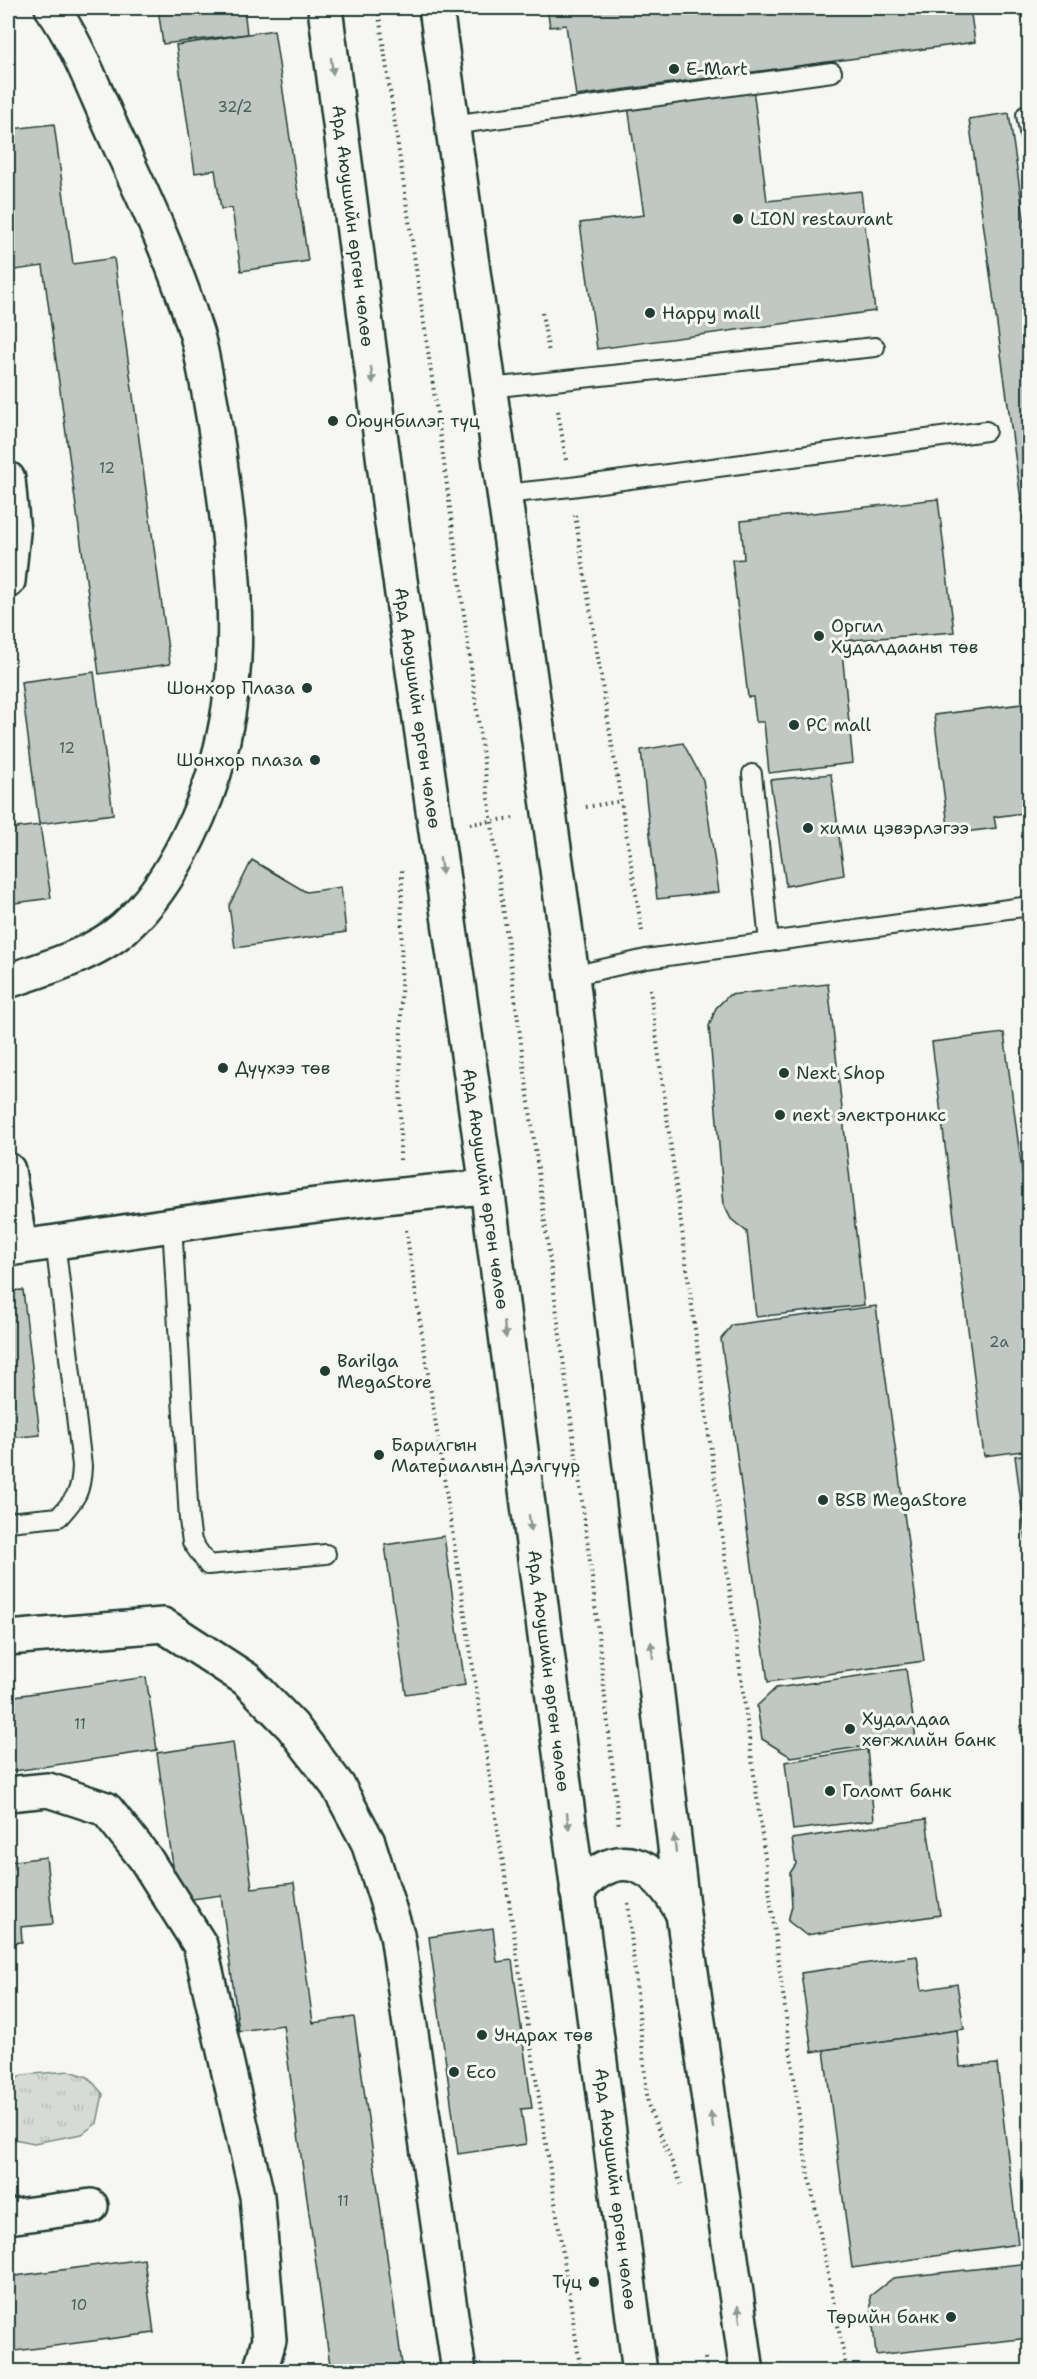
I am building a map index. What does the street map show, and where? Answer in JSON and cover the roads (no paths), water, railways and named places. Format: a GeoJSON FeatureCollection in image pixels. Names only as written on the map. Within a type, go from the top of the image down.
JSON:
{"type":"FeatureCollection","features":[{"type":"Feature","properties":{"kind":"main road"},"geometry":{"type":"LineString","coordinates":[[8,981],[76,955],[115,935],[137,915],[168,876],[204,806],[222,751],[232,697],[236,634],[229,530],[219,448],[196,332],[174,269],[134,176],[60,18],[52,8]]}},
{"type":"Feature","properties":{"kind":"main road","name":"Ард Аюушийн өргөн чөлөө"},"geometry":{"type":"LineString","coordinates":[[325,8],[391,518],[487,1187],[640,2372]]}},
{"type":"Feature","properties":{"kind":"main road"},"geometry":{"type":"LineString","coordinates":[[436,8],[572,976],[683,1914],[747,2372]]}},
{"type":"Feature","properties":{"kind":"main road"},"geometry":{"type":"LineString","coordinates":[[8,479],[14,532],[8,581]]}},
{"type":"Feature","properties":{"kind":"main road"},"geometry":{"type":"LineString","coordinates":[[8,1170],[14,1248],[172,1223],[400,1194],[487,1187]]}},
{"type":"Feature","properties":{"kind":"main road"},"geometry":{"type":"LineString","coordinates":[[8,1638],[163,1625],[246,1679],[292,1726],[338,1786],[368,1842],[397,1934],[459,2372]]}},
{"type":"Feature","properties":{"kind":"main road"},"geometry":{"type":"LineString","coordinates":[[8,1794],[48,1790],[106,1809],[145,1858],[200,1945],[257,2196],[269,2340],[260,2372]]}},
{"type":"Feature","properties":{"kind":"main road"},"geometry":{"type":"LineString","coordinates":[[577,1890],[591,1874],[607,1866],[630,1862],[643,1868],[663,1884],[672,1893],[683,1914]]}},
{"type":"Feature","properties":{"kind":"main road"},"geometry":{"type":"LineString","coordinates":[[8,2217],[91,2206]]}},
{"type":"Feature","properties":{"kind":"lane"},"geometry":{"type":"LineString","coordinates":[[452,125],[832,72]]}},
{"type":"Feature","properties":{"kind":"lane"},"geometry":{"type":"LineString","coordinates":[[1026,115],[1029,137]]}},
{"type":"Feature","properties":{"kind":"lane"},"geometry":{"type":"LineString","coordinates":[[489,388],[875,346]]}},
{"type":"Feature","properties":{"kind":"lane"},"geometry":{"type":"LineString","coordinates":[[504,494],[986,431]]}},
{"type":"Feature","properties":{"kind":"lane"},"geometry":{"type":"LineString","coordinates":[[752,774],[769,942]]}},
{"type":"Feature","properties":{"kind":"lane"},"geometry":{"type":"LineString","coordinates":[[572,976],[646,960],[1029,906]]}},
{"type":"Feature","properties":{"kind":"lane"},"geometry":{"type":"LineString","coordinates":[[172,1223],[192,1542],[208,1565],[326,1554]]}},
{"type":"Feature","properties":{"kind":"lane"},"geometry":{"type":"LineString","coordinates":[[8,1522],[59,1517],[72,1503],[81,1486],[82,1466],[56,1241]]}},
{"type":"Feature","properties":{"kind":"place","name":"E-Mart"},"geometry":{"type":"Point","coordinates":[674,69]}},
{"type":"Feature","properties":{"kind":"place","name":"LION restaurant"},"geometry":{"type":"Point","coordinates":[738,219]}},
{"type":"Feature","properties":{"kind":"place","name":"Happy mall"},"geometry":{"type":"Point","coordinates":[650,313]}},
{"type":"Feature","properties":{"kind":"place","name":"Оюунбилэг түц"},"geometry":{"type":"Point","coordinates":[333,421]}},
{"type":"Feature","properties":{"kind":"place","name":"Оргил Худалдааны төв"},"geometry":{"type":"Point","coordinates":[819,636]}},
{"type":"Feature","properties":{"kind":"place","name":"Шонхор Плаза"},"geometry":{"type":"Point","coordinates":[307,688]}},
{"type":"Feature","properties":{"kind":"place","name":"PC mall"},"geometry":{"type":"Point","coordinates":[794,725]}},
{"type":"Feature","properties":{"kind":"place","name":"Шонхор плаза"},"geometry":{"type":"Point","coordinates":[315,760]}},
{"type":"Feature","properties":{"kind":"place","name":"хими цэвэрлэгээ"},"geometry":{"type":"Point","coordinates":[808,828]}},
{"type":"Feature","properties":{"kind":"place","name":"Дүүхээ төв"},"geometry":{"type":"Point","coordinates":[223,1068]}},
{"type":"Feature","properties":{"kind":"place","name":"Next Shop"},"geometry":{"type":"Point","coordinates":[784,1073]}},
{"type":"Feature","properties":{"kind":"place","name":"next электроникс"},"geometry":{"type":"Point","coordinates":[780,1115]}},
{"type":"Feature","properties":{"kind":"place","name":"Barilga MegaStore"},"geometry":{"type":"Point","coordinates":[325,1371]}},
{"type":"Feature","properties":{"kind":"place","name":"Барилгын Материалын Дэлгүүр"},"geometry":{"type":"Point","coordinates":[379,1455]}},
{"type":"Feature","properties":{"kind":"place","name":"BSB MegaStore"},"geometry":{"type":"Point","coordinates":[823,1500]}},
{"type":"Feature","properties":{"kind":"place","name":"Худалдаа хөгжлийн банк"},"geometry":{"type":"Point","coordinates":[850,1729]}},
{"type":"Feature","properties":{"kind":"place","name":"Голомт банк"},"geometry":{"type":"Point","coordinates":[830,1791]}},
{"type":"Feature","properties":{"kind":"place","name":"Ундрах төв"},"geometry":{"type":"Point","coordinates":[482,2035]}},
{"type":"Feature","properties":{"kind":"place","name":"Eco"},"geometry":{"type":"Point","coordinates":[454,2072]}},
{"type":"Feature","properties":{"kind":"place","name":"Түц"},"geometry":{"type":"Point","coordinates":[594,2282]}},
{"type":"Feature","properties":{"kind":"place","name":"Төрийн банк"},"geometry":{"type":"Point","coordinates":[951,2317]}}]}
